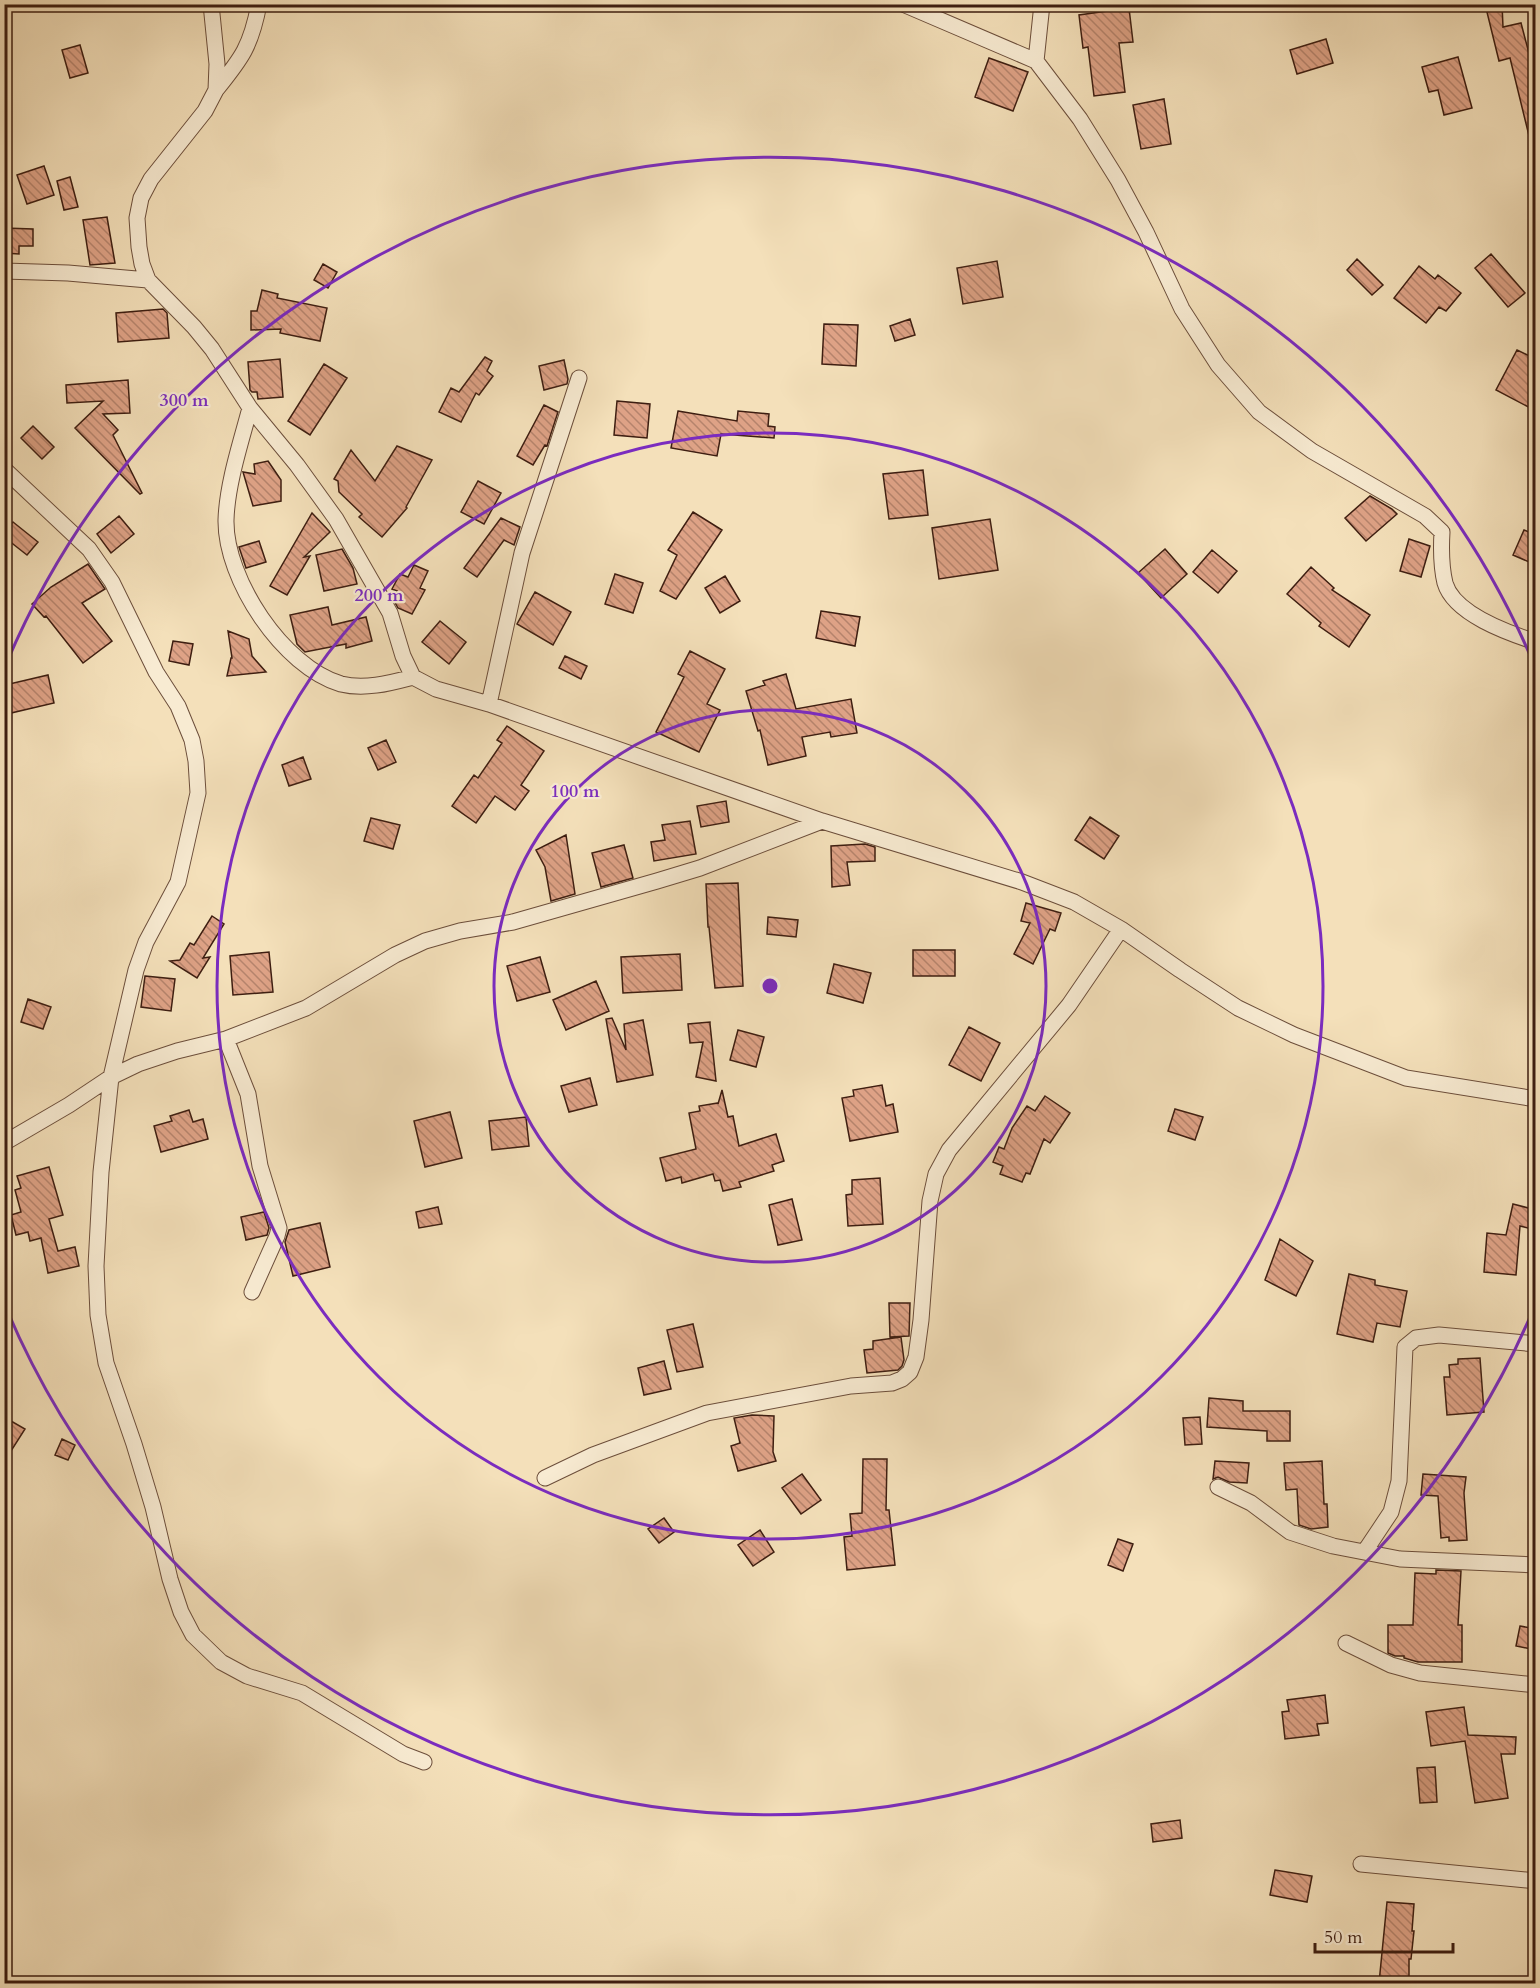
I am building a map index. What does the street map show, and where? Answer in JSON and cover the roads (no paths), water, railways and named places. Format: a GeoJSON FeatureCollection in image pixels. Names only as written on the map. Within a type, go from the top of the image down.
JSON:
{"type":"FeatureCollection","features":[{"type":"Feature","properties":{"kind":"street"},"geometry":{"type":"LineString","coordinates":[[259,4],[248,45],[238,62],[216,90],[205,111],[151,179],[141,198],[137,218],[139,247],[148,280],[206,341],[250,408],[297,465],[336,519],[390,613],[403,656],[413,677],[436,689],[489,705],[822,821],[1022,882],[1074,902],[1121,929],[1238,1008],[1294,1035],[1406,1078],[1536,1099]]}},
{"type":"Feature","properties":{"kind":"street"},"geometry":{"type":"LineString","coordinates":[[903,4],[1009,47],[1036,61],[1080,119],[1118,180],[1146,232],[1182,309],[1218,365],[1259,412],[1312,451],[1425,516],[1442,532],[1441,558],[1446,585],[1458,603],[1486,622],[1536,642]]}},
{"type":"Feature","properties":{"kind":"street"},"geometry":{"type":"LineString","coordinates":[[1036,61],[1042,4]]}},
{"type":"Feature","properties":{"kind":"street"},"geometry":{"type":"LineString","coordinates":[[213,6],[217,64],[216,90]]}},
{"type":"Feature","properties":{"kind":"street"},"geometry":{"type":"LineString","coordinates":[[4,271],[68,273],[148,280]]}},
{"type":"Feature","properties":{"kind":"street"},"geometry":{"type":"LineString","coordinates":[[489,705],[522,553],[579,378]]}},
{"type":"Feature","properties":{"kind":"street"},"geometry":{"type":"LineString","coordinates":[[250,408],[235,464],[226,519],[228,548],[240,581],[266,624],[318,675],[343,684],[380,686],[413,677]]}},
{"type":"Feature","properties":{"kind":"street"},"geometry":{"type":"LineString","coordinates":[[4,469],[89,549],[112,582],[156,672],[178,706],[192,740],[196,761],[198,793],[178,882],[146,942],[136,970],[111,1077],[101,1172],[96,1266],[98,1315],[106,1363],[153,1507],[170,1579],[181,1612],[193,1635],[221,1662],[247,1676],[302,1693],[385,1744],[424,1762]]}},
{"type":"Feature","properties":{"kind":"street"},"geometry":{"type":"LineString","coordinates":[[4,1143],[69,1106],[111,1077],[138,1064],[177,1051],[226,1039],[306,1008],[395,955],[425,941],[513,922],[657,881],[700,868],[822,821]]}},
{"type":"Feature","properties":{"kind":"street"},"geometry":{"type":"LineString","coordinates":[[545,1478],[593,1455],[708,1413],[851,1386],[892,1383],[910,1372],[921,1320],[930,1201],[936,1174],[950,1150],[1069,1005],[1121,929]]}},
{"type":"Feature","properties":{"kind":"street"},"geometry":{"type":"LineString","coordinates":[[226,1039],[248,1094],[260,1166],[279,1228],[252,1292]]}},
{"type":"Feature","properties":{"kind":"street"},"geometry":{"type":"LineString","coordinates":[[1365,1551],[1391,1512],[1399,1481],[1405,1347],[1416,1338],[1439,1335],[1536,1344]]}},
{"type":"Feature","properties":{"kind":"street"},"geometry":{"type":"LineString","coordinates":[[1218,1487],[1251,1503],[1290,1532],[1333,1546],[1400,1559],[1536,1565]]}},
{"type":"Feature","properties":{"kind":"street"},"geometry":{"type":"LineString","coordinates":[[1346,1643],[1391,1665],[1420,1673],[1536,1685]]}},
{"type":"Feature","properties":{"kind":"street"},"geometry":{"type":"LineString","coordinates":[[1361,1864],[1536,1881]]}}]}
